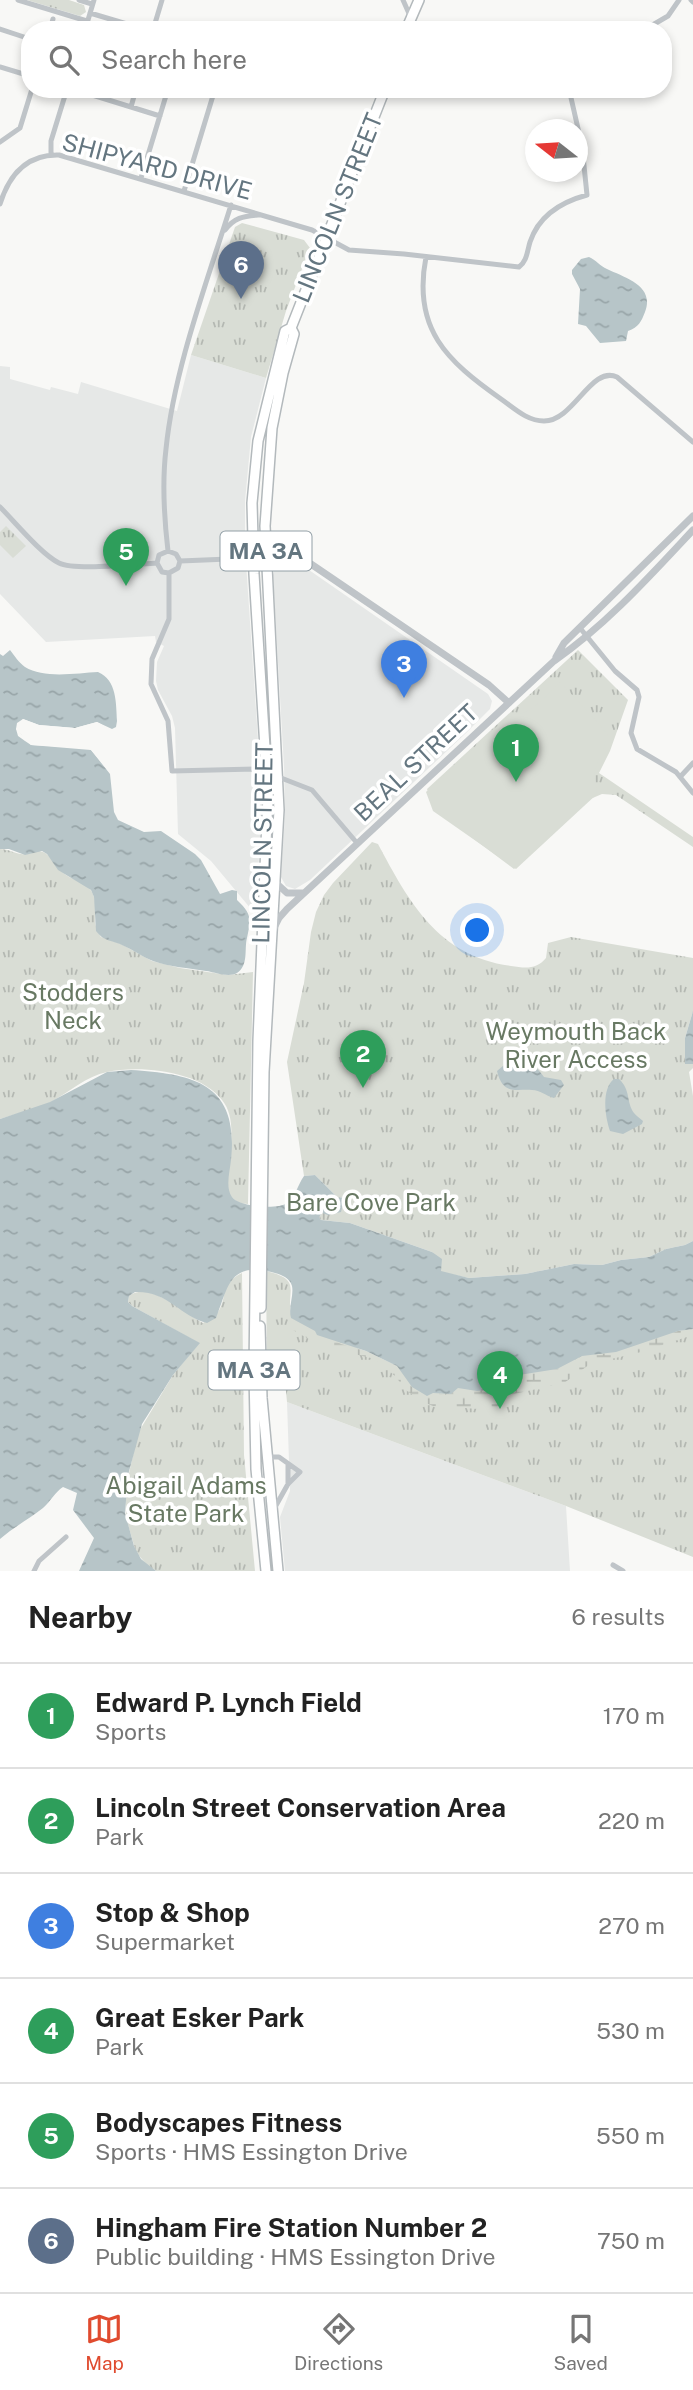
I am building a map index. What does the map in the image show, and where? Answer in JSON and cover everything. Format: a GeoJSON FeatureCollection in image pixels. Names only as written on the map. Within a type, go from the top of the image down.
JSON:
{"type":"FeatureCollection","features":[{"type":"Feature","properties":{"kind":"main road"},"geometry":{"type":"LineString","coordinates":[[410,21],[419,0]]}},
{"type":"Feature","properties":{"kind":"main road","name":"LINCOLN STREET"},"geometry":{"type":"LineString","coordinates":[[258,1279],[259,993],[268,826],[253,558],[253,481],[258,441],[285,331],[290,328],[381,98]]}},
{"type":"Feature","properties":{"kind":"main road","name":"LINCOLN STREET"},"geometry":{"type":"LineString","coordinates":[[258,1199],[276,883],[279,777],[265,526],[269,454],[283,373],[294,334],[290,328]]}},
{"type":"Feature","properties":{"kind":"main road","name":"MA 3A"},"geometry":{"type":"LineString","coordinates":[[258,1279],[260,1374],[278,1571]]}},
{"type":"Feature","properties":{"kind":"main road","name":"MA 3A"},"geometry":{"type":"LineString","coordinates":[[258,1279],[256,1459],[266,1571]]}},
{"type":"Feature","properties":{"kind":"street"},"geometry":{"type":"LineString","coordinates":[[18,0],[87,21],[93,2],[79,0]]}},
{"type":"Feature","properties":{"kind":"street"},"geometry":{"type":"LineString","coordinates":[[156,21],[162,0]]}},
{"type":"Feature","properties":{"kind":"street"},"geometry":{"type":"LineString","coordinates":[[402,0],[411,18]]}},
{"type":"Feature","properties":{"kind":"street"},"geometry":{"type":"LineString","coordinates":[[659,21],[668,16],[679,0]]}},
{"type":"Feature","properties":{"kind":"street"},"geometry":{"type":"LineString","coordinates":[[90,13],[117,21]]}},
{"type":"Feature","properties":{"kind":"street"},"geometry":{"type":"LineString","coordinates":[[0,29],[21,35]]}},
{"type":"Feature","properties":{"kind":"street"},"geometry":{"type":"LineString","coordinates":[[0,67],[21,73]]}},
{"type":"Feature","properties":{"kind":"street"},"geometry":{"type":"LineString","coordinates":[[0,142],[20,128],[29,98]]}},
{"type":"Feature","properties":{"kind":"street"},"geometry":{"type":"LineString","coordinates":[[51,155],[51,141],[64,98]]}},
{"type":"Feature","properties":{"kind":"street"},"geometry":{"type":"LineString","coordinates":[[102,98],[160,116]]}},
{"type":"Feature","properties":{"kind":"street"},"geometry":{"type":"LineString","coordinates":[[131,107],[134,98]]}},
{"type":"Feature","properties":{"kind":"street"},"geometry":{"type":"LineString","coordinates":[[141,178],[165,98]]}},
{"type":"Feature","properties":{"kind":"street"},"geometry":{"type":"LineString","coordinates":[[184,191],[212,98]]}},
{"type":"Feature","properties":{"kind":"street","name":"SHIPYARD DRIVE"},"geometry":{"type":"LineString","coordinates":[[0,204],[8,183],[18,169],[31,160],[51,155],[68,156],[312,230],[349,250],[519,267],[525,261],[534,232],[543,219],[564,202],[587,195],[582,146],[571,98]]}},
{"type":"Feature","properties":{"kind":"street"},"geometry":{"type":"LineString","coordinates":[[167,551],[164,471],[170,421],[182,367],[231,205]]}},
{"type":"Feature","properties":{"kind":"street"},"geometry":{"type":"LineString","coordinates":[[223,233],[233,220],[261,214]]}},
{"type":"Feature","properties":{"kind":"street"},"geometry":{"type":"LineString","coordinates":[[426,257],[423,274],[424,302],[440,345],[464,372],[526,416],[539,421],[553,420],[570,407],[600,376],[609,374],[617,377],[693,442]]}},
{"type":"Feature","properties":{"kind":"street"},"geometry":{"type":"LineString","coordinates":[[0,507],[55,561],[73,566],[157,563]]}},
{"type":"Feature","properties":{"kind":"street","name":"BEAL STREET"},"geometry":{"type":"LineString","coordinates":[[271,934],[279,918],[304,893],[647,578],[691,527],[693,516]]}},
{"type":"Feature","properties":{"kind":"street","name":"BEAL STREET"},"geometry":{"type":"LineString","coordinates":[[554,661],[564,643],[691,527]]}},
{"type":"Feature","properties":{"kind":"street"},"geometry":{"type":"LineString","coordinates":[[167,551],[177,554],[180,561],[178,568],[169,573],[162,572],[157,563],[159,555],[167,551]]}},
{"type":"Feature","properties":{"kind":"street"},"geometry":{"type":"LineString","coordinates":[[180,561],[266,557],[297,558],[311,564],[481,679],[509,703]]}},
{"type":"Feature","properties":{"kind":"street"},"geometry":{"type":"LineString","coordinates":[[169,573],[169,619],[152,659],[151,684],[168,721],[172,771],[255,769],[306,786],[357,844]]}},
{"type":"Feature","properties":{"kind":"street"},"geometry":{"type":"LineString","coordinates":[[580,628],[615,671],[637,690],[639,696],[631,733],[637,749],[670,767],[693,793]]}},
{"type":"Feature","properties":{"kind":"street"},"geometry":{"type":"LineString","coordinates":[[680,777],[693,763]]}},
{"type":"Feature","properties":{"kind":"street"},"geometry":{"type":"LineString","coordinates":[[276,883],[287,893],[304,893]]}},
{"type":"Feature","properties":{"kind":"street"},"geometry":{"type":"LineString","coordinates":[[256,1459],[279,1457],[300,1472],[288,1484],[273,1512]]}},
{"type":"Feature","properties":{"kind":"street"},"geometry":{"type":"LineString","coordinates":[[288,1464],[288,1484]]}},
{"type":"Feature","properties":{"kind":"street"},"geometry":{"type":"LineString","coordinates":[[34,1571],[39,1561],[66,1537]]}},
{"type":"Feature","properties":{"kind":"street"},"geometry":{"type":"LineString","coordinates":[[613,1565],[623,1571]]}},
{"type":"Feature","properties":{"kind":"shaded area"},"geometry":{"type":"Polygon","coordinates":[[[191,355],[266,378],[251,437],[245,501],[245,548],[262,799],[256,915],[211,861],[178,834],[175,728],[156,681],[157,662],[164,646],[156,642],[155,636],[46,642],[0,594],[0,366],[10,367],[10,379],[50,390],[51,387],[78,394],[81,382],[177,411],[191,355]]]}},
{"type":"Feature","properties":{"kind":"shaded area"},"geometry":{"type":"Polygon","coordinates":[[[281,564],[309,570],[488,694],[492,701],[490,709],[466,733],[310,880],[295,889],[286,886],[281,877],[285,814],[284,766],[273,575],[275,568],[281,564]]]}},
{"type":"Feature","properties":{"kind":"shaded area"},"geometry":{"type":"Polygon","coordinates":[[[287,1402],[566,1506],[570,1571],[285,1571],[280,1517],[290,1491],[287,1402]]]}},
{"type":"Feature","properties":{"kind":"green space"},"geometry":{"type":"Polygon","coordinates":[[[27,0],[69,0],[84,5],[86,12],[80,16],[27,0]]]}},
{"type":"Feature","properties":{"kind":"green space"},"geometry":{"type":"Polygon","coordinates":[[[242,223],[304,240],[310,248],[286,311],[266,378],[191,355],[235,227],[242,223]]]}},
{"type":"Feature","properties":{"kind":"green space"},"geometry":{"type":"Polygon","coordinates":[[[6,526],[26,546],[13,558],[0,545],[0,532],[6,526]]]}},
{"type":"Feature","properties":{"kind":"green space"},"geometry":{"type":"Polygon","coordinates":[[[578,650],[628,700],[610,751],[599,773],[693,837],[693,847],[616,795],[602,794],[588,800],[514,869],[435,810],[427,789],[578,650]]]}},
{"type":"Feature","properties":{"kind":"green space"},"geometry":{"type":"Polygon","coordinates":[[[560,682],[608,736],[594,772],[597,794],[516,869],[433,811],[426,792],[509,715],[517,715],[531,709],[560,682]]]}},
{"type":"Feature","properties":{"kind":"green space"},"geometry":{"type":"Polygon","coordinates":[[[372,842],[378,844],[414,905],[429,923],[464,951],[486,960],[516,967],[534,966],[546,958],[548,943],[571,937],[693,958],[693,1011],[685,1038],[685,1063],[693,1064],[689,1072],[693,1096],[693,1241],[649,1257],[602,1265],[574,1264],[525,1274],[469,1278],[441,1272],[441,1264],[432,1252],[350,1223],[321,1220],[319,1217],[322,1213],[343,1205],[344,1197],[338,1198],[315,1175],[304,1176],[287,1062],[316,912],[333,883],[372,842]]]}},
{"type":"Feature","properties":{"kind":"green space","name":"Stodders Neck"},"geometry":{"type":"Polygon","coordinates":[[[0,849],[24,854],[43,852],[63,873],[88,888],[95,900],[96,926],[101,937],[121,944],[152,961],[180,968],[228,975],[253,972],[248,1204],[234,1199],[228,1186],[231,1122],[228,1110],[212,1090],[200,1082],[153,1070],[107,1072],[85,1081],[45,1105],[0,1119],[0,849]]]}},
{"type":"Feature","properties":{"kind":"green space"},"geometry":{"type":"Polygon","coordinates":[[[266,1271],[285,1278],[289,1283],[292,1318],[397,1366],[693,1329],[693,1557],[566,1506],[287,1402],[284,1371],[267,1373],[266,1271]]]}},
{"type":"Feature","properties":{"kind":"green space","name":"Abigail Adams State Park"},"geometry":{"type":"Polygon","coordinates":[[[242,1273],[244,1455],[255,1571],[156,1571],[136,1552],[126,1518],[125,1491],[138,1433],[173,1375],[199,1343],[132,1306],[128,1302],[129,1296],[137,1292],[156,1295],[203,1323],[218,1312],[227,1286],[242,1273]]]}},
{"type":"Feature","properties":{"kind":"green space"},"geometry":{"type":"Polygon","coordinates":[[[291,1318],[341,1344],[366,1351],[397,1366],[412,1387],[445,1395],[457,1388],[477,1391],[496,1389],[518,1375],[557,1369],[582,1356],[617,1352],[678,1331],[693,1329],[693,1335],[641,1352],[590,1364],[564,1383],[514,1394],[497,1407],[479,1409],[433,1406],[421,1401],[375,1359],[321,1346],[293,1330],[291,1318]]]}},
{"type":"Feature","properties":{"kind":"water"},"geometry":{"type":"Polygon","coordinates":[[[589,257],[637,284],[646,296],[644,316],[637,326],[628,331],[626,341],[600,343],[586,326],[578,324],[580,289],[572,270],[581,259],[589,257]]]}},
{"type":"Feature","properties":{"kind":"water"},"geometry":{"type":"Polygon","coordinates":[[[10,650],[23,665],[33,671],[61,674],[98,672],[109,680],[116,700],[116,727],[112,729],[97,722],[75,728],[39,725],[23,719],[16,729],[31,745],[91,750],[110,774],[114,812],[118,820],[144,832],[161,831],[201,860],[220,894],[237,891],[237,900],[248,913],[250,921],[245,961],[237,973],[226,975],[159,963],[105,939],[96,931],[94,897],[91,890],[58,870],[42,851],[25,855],[9,849],[0,849],[0,654],[3,656],[10,650]]]}},
{"type":"Feature","properties":{"kind":"water"},"geometry":{"type":"Polygon","coordinates":[[[693,1011],[693,1064],[685,1064],[685,1038],[693,1011]]]}},
{"type":"Feature","properties":{"kind":"water"},"geometry":{"type":"Polygon","coordinates":[[[510,1060],[530,1064],[544,1077],[561,1080],[564,1085],[554,1098],[535,1090],[510,1089],[502,1084],[497,1071],[510,1060]]]}},
{"type":"Feature","properties":{"kind":"water"},"geometry":{"type":"Polygon","coordinates":[[[131,1070],[193,1080],[220,1099],[228,1114],[232,1134],[228,1184],[232,1197],[236,1200],[259,1206],[282,1205],[292,1198],[304,1176],[315,1175],[338,1198],[345,1197],[341,1212],[328,1215],[322,1213],[319,1217],[321,1220],[350,1223],[432,1252],[442,1259],[441,1271],[469,1278],[525,1274],[574,1264],[602,1265],[649,1257],[693,1241],[693,1329],[678,1331],[616,1352],[582,1356],[557,1369],[519,1375],[496,1389],[477,1391],[458,1388],[451,1394],[433,1393],[427,1396],[412,1387],[397,1366],[366,1351],[317,1335],[315,1331],[291,1318],[291,1283],[275,1273],[248,1270],[240,1273],[228,1286],[216,1318],[207,1323],[197,1320],[157,1295],[135,1292],[129,1296],[128,1302],[132,1306],[200,1343],[173,1375],[142,1424],[128,1475],[125,1513],[134,1546],[141,1559],[156,1571],[79,1571],[94,1538],[73,1510],[77,1493],[63,1487],[43,1508],[0,1539],[0,1119],[50,1102],[107,1072],[131,1070]]]}},
{"type":"Feature","properties":{"kind":"water"},"geometry":{"type":"Polygon","coordinates":[[[614,1079],[623,1083],[632,1109],[643,1121],[623,1134],[610,1131],[607,1118],[607,1089],[614,1079]]]}},
{"type":"Feature","properties":{"kind":"pier"},"geometry":{"type":"Polygon","coordinates":[[[23,719],[39,725],[75,728],[97,722],[104,726],[104,731],[96,726],[75,731],[38,729],[23,723],[19,729],[21,734],[32,741],[92,747],[107,762],[107,769],[91,750],[86,748],[31,745],[18,736],[17,723],[23,719]]]}},
{"type":"Feature","properties":{"kind":"place","name":"Hingham Fire Station Number 2"},"geometry":{"type":"Point","coordinates":[241,299]}},
{"type":"Feature","properties":{"kind":"place","name":"Bodyscapes Fitness"},"geometry":{"type":"Point","coordinates":[126,586]}},
{"type":"Feature","properties":{"kind":"place","name":"Stop & Shop"},"geometry":{"type":"Point","coordinates":[404,698]}},
{"type":"Feature","properties":{"kind":"place","name":"Edward P. Lynch Field"},"geometry":{"type":"Point","coordinates":[516,782]}},
{"type":"Feature","properties":{"kind":"place","name":"Lincoln Street Conservation Area"},"geometry":{"type":"Point","coordinates":[363,1088]}},
{"type":"Feature","properties":{"kind":"place","name":"Great Esker Park"},"geometry":{"type":"Point","coordinates":[500,1409]}},
{"type":"Feature","properties":{"kind":"park label","name":"Weymouth Back River Access"},"geometry":{"type":"Point","coordinates":[576,1046]}},
{"type":"Feature","properties":{"kind":"park label","name":"Bare Cove Park"},"geometry":{"type":"Point","coordinates":[371,1203]}}]}
